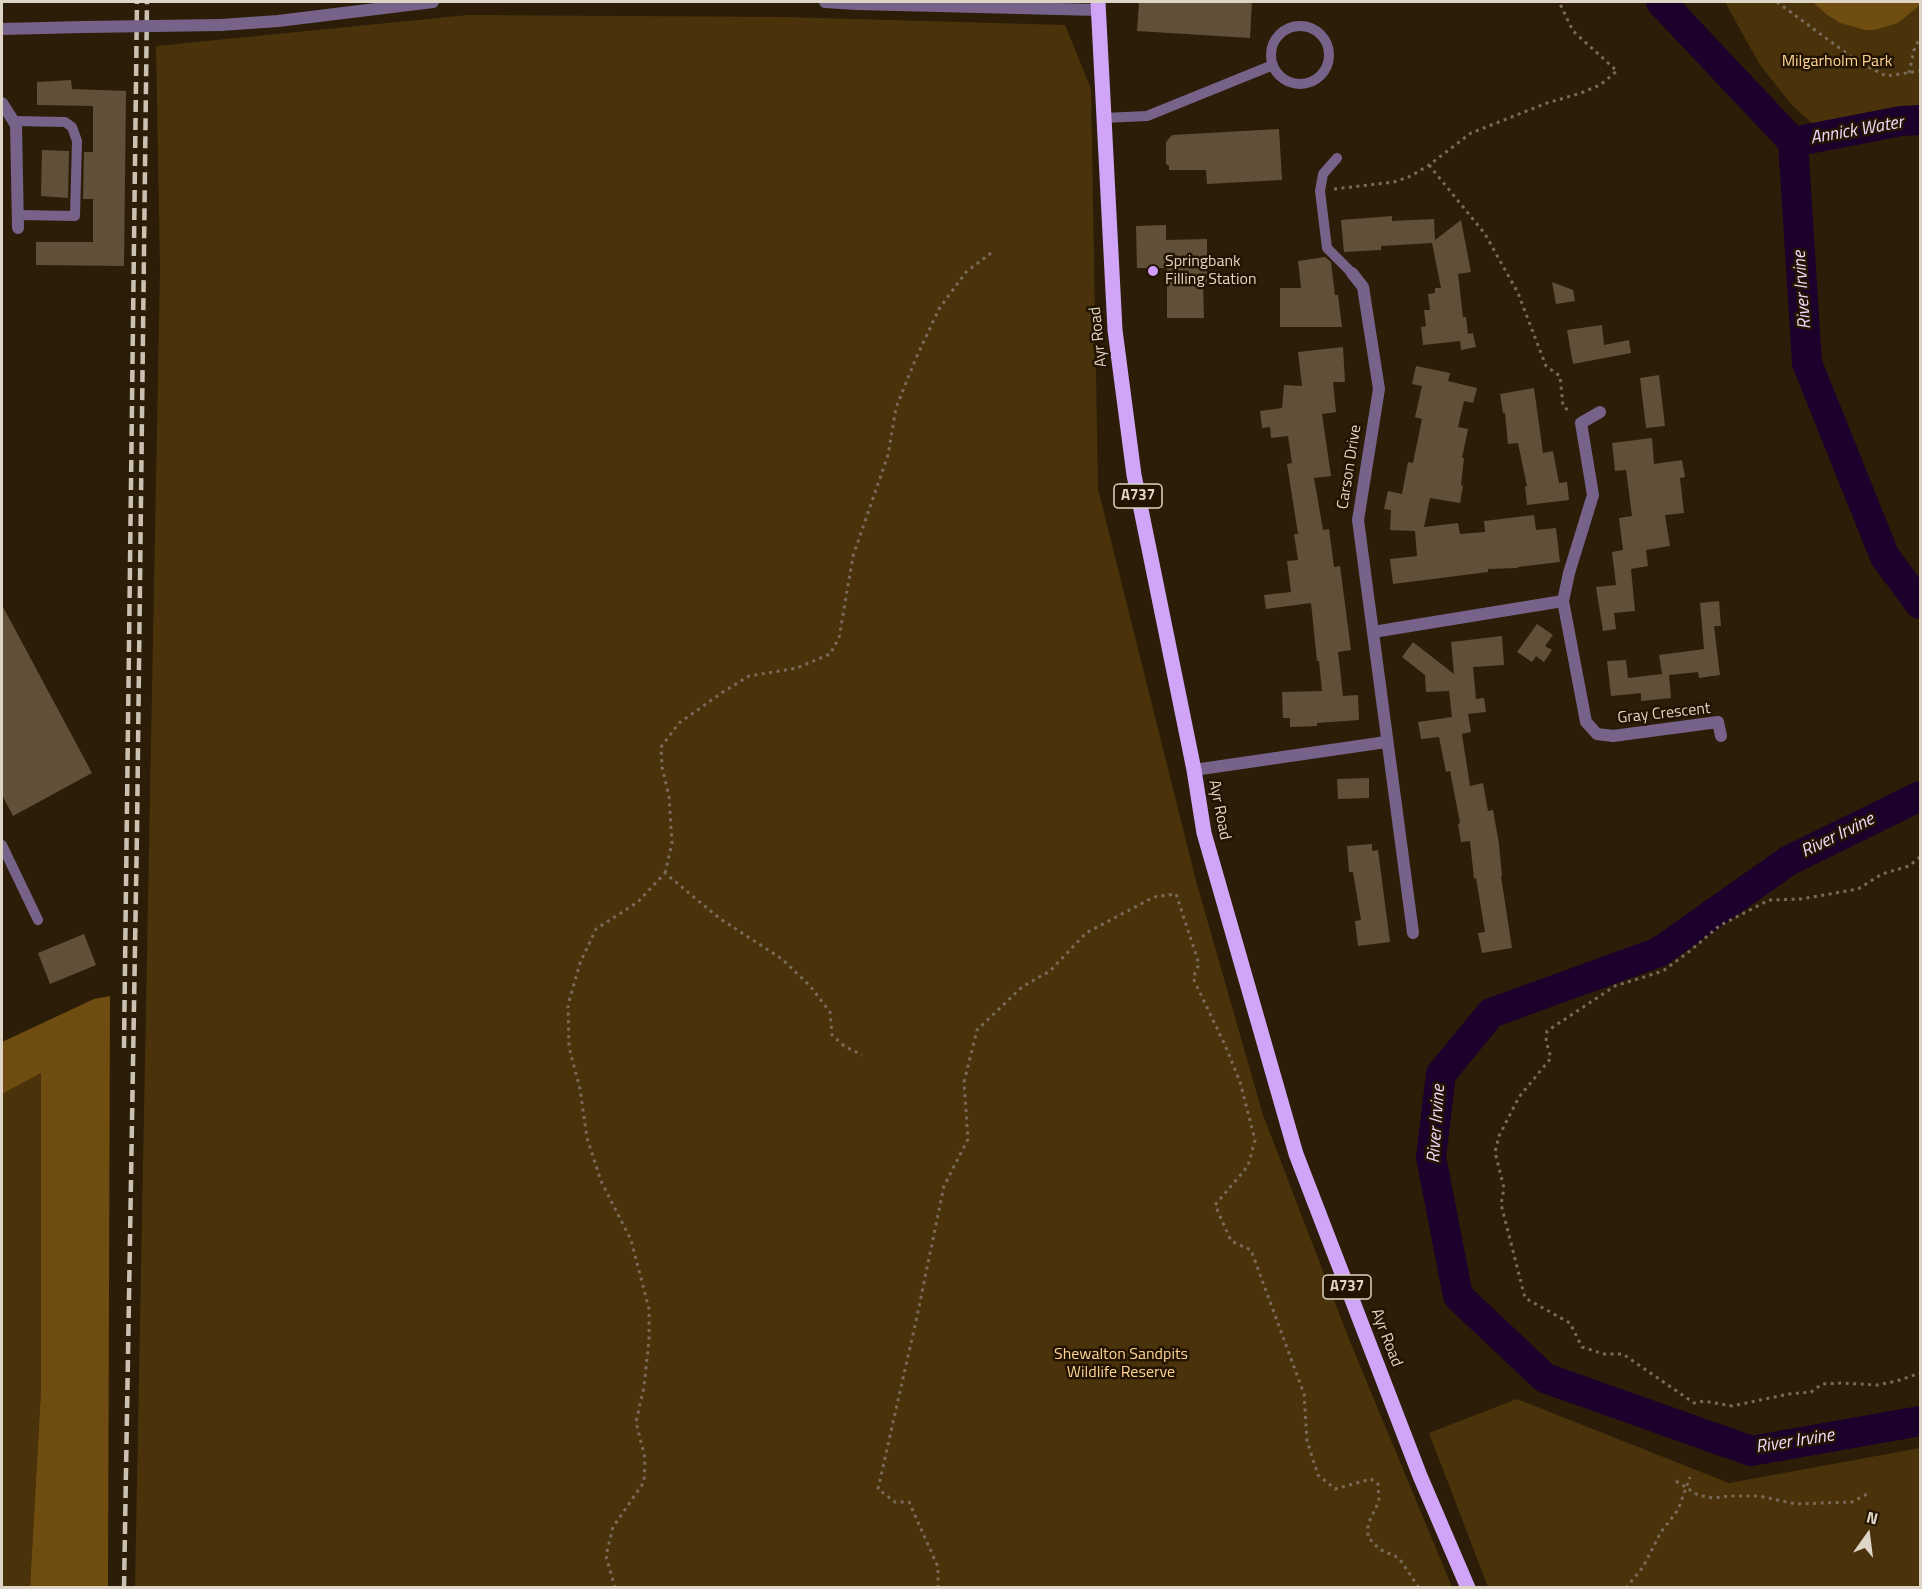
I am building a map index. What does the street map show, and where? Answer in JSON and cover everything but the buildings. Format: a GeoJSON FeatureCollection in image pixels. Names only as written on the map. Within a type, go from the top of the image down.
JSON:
{"type":"FeatureCollection","features":[{"type":"Feature","properties":{"kind":"main road","name":"Ayr Road"},"geometry":{"type":"LineString","coordinates":[[1098,6],[1115,330],[1134,475],[1194,770],[1204,833],[1296,1154],[1420,1476],[1468,1587]]}},
{"type":"Feature","properties":{"kind":"street"},"geometry":{"type":"LineString","coordinates":[[2,29],[222,25],[278,21],[433,2]]}},
{"type":"Feature","properties":{"kind":"street"},"geometry":{"type":"LineString","coordinates":[[825,2],[1098,6]]}},
{"type":"Feature","properties":{"kind":"street"},"geometry":{"type":"LineString","coordinates":[[2,103],[16,125],[18,228]]}},
{"type":"Feature","properties":{"kind":"street","name":"Carson Drive"},"geometry":{"type":"LineString","coordinates":[[1352,273],[1363,287],[1379,389],[1358,520],[1413,933]]}},
{"type":"Feature","properties":{"kind":"street"},"geometry":{"type":"LineString","coordinates":[[1581,423],[1600,412]]}},
{"type":"Feature","properties":{"kind":"street","name":"Gray Crescent"},"geometry":{"type":"LineString","coordinates":[[1581,423],[1593,495],[1569,573],[1563,601],[1586,722],[1597,734],[1613,736],[1718,722],[1721,736]]}},
{"type":"Feature","properties":{"kind":"street"},"geometry":{"type":"LineString","coordinates":[[1373,632],[1563,601]]}},
{"type":"Feature","properties":{"kind":"street"},"geometry":{"type":"LineString","coordinates":[[1194,770],[1386,742]]}},
{"type":"Feature","properties":{"kind":"lane"},"geometry":{"type":"LineString","coordinates":[[1303,26],[1312,29],[1326,42],[1329,60],[1325,69],[1312,81],[1303,84],[1293,83],[1278,73],[1273,65],[1271,56],[1277,37],[1293,27],[1303,26]]}},
{"type":"Feature","properties":{"kind":"lane"},"geometry":{"type":"LineString","coordinates":[[1103,118],[1147,116],[1273,65]]}},
{"type":"Feature","properties":{"kind":"lane"},"geometry":{"type":"LineString","coordinates":[[14,121],[65,122],[72,127],[77,141],[75,216],[18,214]]}},
{"type":"Feature","properties":{"kind":"lane"},"geometry":{"type":"LineString","coordinates":[[1337,158],[1323,174],[1320,191],[1327,248],[1352,273]]}},
{"type":"Feature","properties":{"kind":"lane"},"geometry":{"type":"LineString","coordinates":[[2,845],[38,920]]}},
{"type":"Feature","properties":{"kind":"path"},"geometry":{"type":"LineString","coordinates":[[1320,191],[1394,182],[1411,176],[1471,133],[1600,85],[1617,71],[1574,31],[1558,2]]}},
{"type":"Feature","properties":{"kind":"path"},"geometry":{"type":"LineString","coordinates":[[1777,2],[1857,61],[1886,76],[1920,71]]}},
{"type":"Feature","properties":{"kind":"path"},"geometry":{"type":"LineString","coordinates":[[1909,73],[1920,37]]}},
{"type":"Feature","properties":{"kind":"path"},"geometry":{"type":"LineString","coordinates":[[1429,165],[1485,234],[1518,293],[1546,366],[1560,376],[1563,406],[1581,423]]}},
{"type":"Feature","properties":{"kind":"path"},"geometry":{"type":"LineString","coordinates":[[615,1587],[606,1556],[613,1527],[644,1482],[645,1458],[636,1422],[644,1387],[649,1340],[649,1309],[631,1240],[600,1182],[587,1138],[580,1089],[569,1047],[568,1005],[580,963],[596,929],[638,902],[665,873],[672,843],[669,796],[662,767],[661,747],[679,723],[749,676],[797,668],[830,654],[839,638],[853,556],[888,455],[896,408],[939,309],[966,272],[991,253]]}},
{"type":"Feature","properties":{"kind":"path"},"geometry":{"type":"LineString","coordinates":[[1920,857],[1909,866],[1882,874],[1858,889],[1801,899],[1769,900],[1719,926],[1663,971],[1615,986],[1547,1030],[1546,1041],[1551,1058],[1519,1097],[1499,1136],[1495,1152],[1504,1188],[1501,1204],[1525,1298],[1570,1323],[1582,1347],[1604,1354],[1623,1354],[1694,1403],[1704,1401],[1732,1406],[1811,1392],[1822,1384],[1877,1385],[1920,1373]]}},
{"type":"Feature","properties":{"kind":"path"},"geometry":{"type":"LineString","coordinates":[[665,873],[719,918],[782,959],[810,987],[830,1012],[831,1035],[844,1046],[862,1055]]}},
{"type":"Feature","properties":{"kind":"path"},"geometry":{"type":"LineString","coordinates":[[938,1587],[938,1567],[909,1502],[895,1502],[878,1489],[944,1186],[968,1139],[964,1082],[977,1030],[1022,987],[1050,971],[1086,933],[1154,897],[1176,894],[1199,964],[1193,978],[1226,1045],[1240,1082],[1255,1140],[1248,1166],[1215,1205],[1231,1241],[1251,1250],[1304,1394],[1307,1442],[1318,1475],[1335,1489],[1371,1479],[1378,1484],[1379,1502],[1368,1524],[1368,1537],[1379,1549],[1399,1558],[1419,1587]]}},
{"type":"Feature","properties":{"kind":"path"},"geometry":{"type":"LineString","coordinates":[[1626,1587],[1643,1567],[1661,1532],[1678,1510],[1690,1477]]}},
{"type":"Feature","properties":{"kind":"path"},"geometry":{"type":"LineString","coordinates":[[1676,1481],[1698,1496],[1713,1498],[1759,1496],[1796,1504],[1852,1502],[1869,1492]]}},
{"type":"Feature","properties":{"kind":"green space","name":"Milgarholm Park"},"geometry":{"type":"Polygon","coordinates":[[[1725,2],[1920,2],[1920,108],[1865,117],[1849,123],[1815,126],[1792,105],[1760,65],[1725,2]]]}},
{"type":"Feature","properties":{"kind":"green space","name":"Shewalton Sandpits Wildlife Reserve"},"geometry":{"type":"Polygon","coordinates":[[[468,15],[784,17],[1065,25],[1091,89],[1098,489],[1196,881],[1263,1115],[1351,1344],[1452,1587],[135,1587],[160,269],[156,46],[468,15]]]}},
{"type":"Feature","properties":{"kind":"green space"},"geometry":{"type":"Polygon","coordinates":[[[41,1072],[41,1390],[30,1587],[2,1588],[2,1094],[41,1072]]]}},
{"type":"Feature","properties":{"kind":"green space"},"geometry":{"type":"Polygon","coordinates":[[[1517,1399],[1729,1483],[1920,1448],[1920,1587],[1488,1587],[1429,1433],[1517,1399]]]}},
{"type":"Feature","properties":{"kind":"shaded area"},"geometry":{"type":"Polygon","coordinates":[[[1813,2],[1920,2],[1920,5],[1898,23],[1875,30],[1865,30],[1840,23],[1813,2]]]}},
{"type":"Feature","properties":{"kind":"shaded area"},"geometry":{"type":"Polygon","coordinates":[[[110,996],[108,1587],[30,1587],[41,1390],[41,1073],[2,1094],[2,1042],[94,999],[110,996]]]}},
{"type":"Feature","properties":{"kind":"waterway","name":"River Irvine"},"geometry":{"type":"LineString","coordinates":[[1661,2],[1793,142],[1807,363],[1885,557],[1920,604]]}},
{"type":"Feature","properties":{"kind":"waterway","name":"Annick Water"},"geometry":{"type":"LineString","coordinates":[[1793,142],[1901,121],[1920,120]]}},
{"type":"Feature","properties":{"kind":"waterway","name":"River Irvine"},"geometry":{"type":"LineString","coordinates":[[1920,796],[1788,861],[1659,952],[1491,1013],[1441,1074],[1431,1157],[1458,1296],[1545,1378],[1751,1451],[1920,1421]]}},
{"type":"Feature","properties":{"kind":"railway"},"geometry":{"type":"LineString","coordinates":[[124,1048],[137,2]]}},
{"type":"Feature","properties":{"kind":"railway"},"geometry":{"type":"LineString","coordinates":[[124,1588],[137,831],[147,2]]}},
{"type":"Feature","properties":{"kind":"place","name":"Springbank Filling Station"},"geometry":{"type":"Point","coordinates":[1153,271]}}]}
